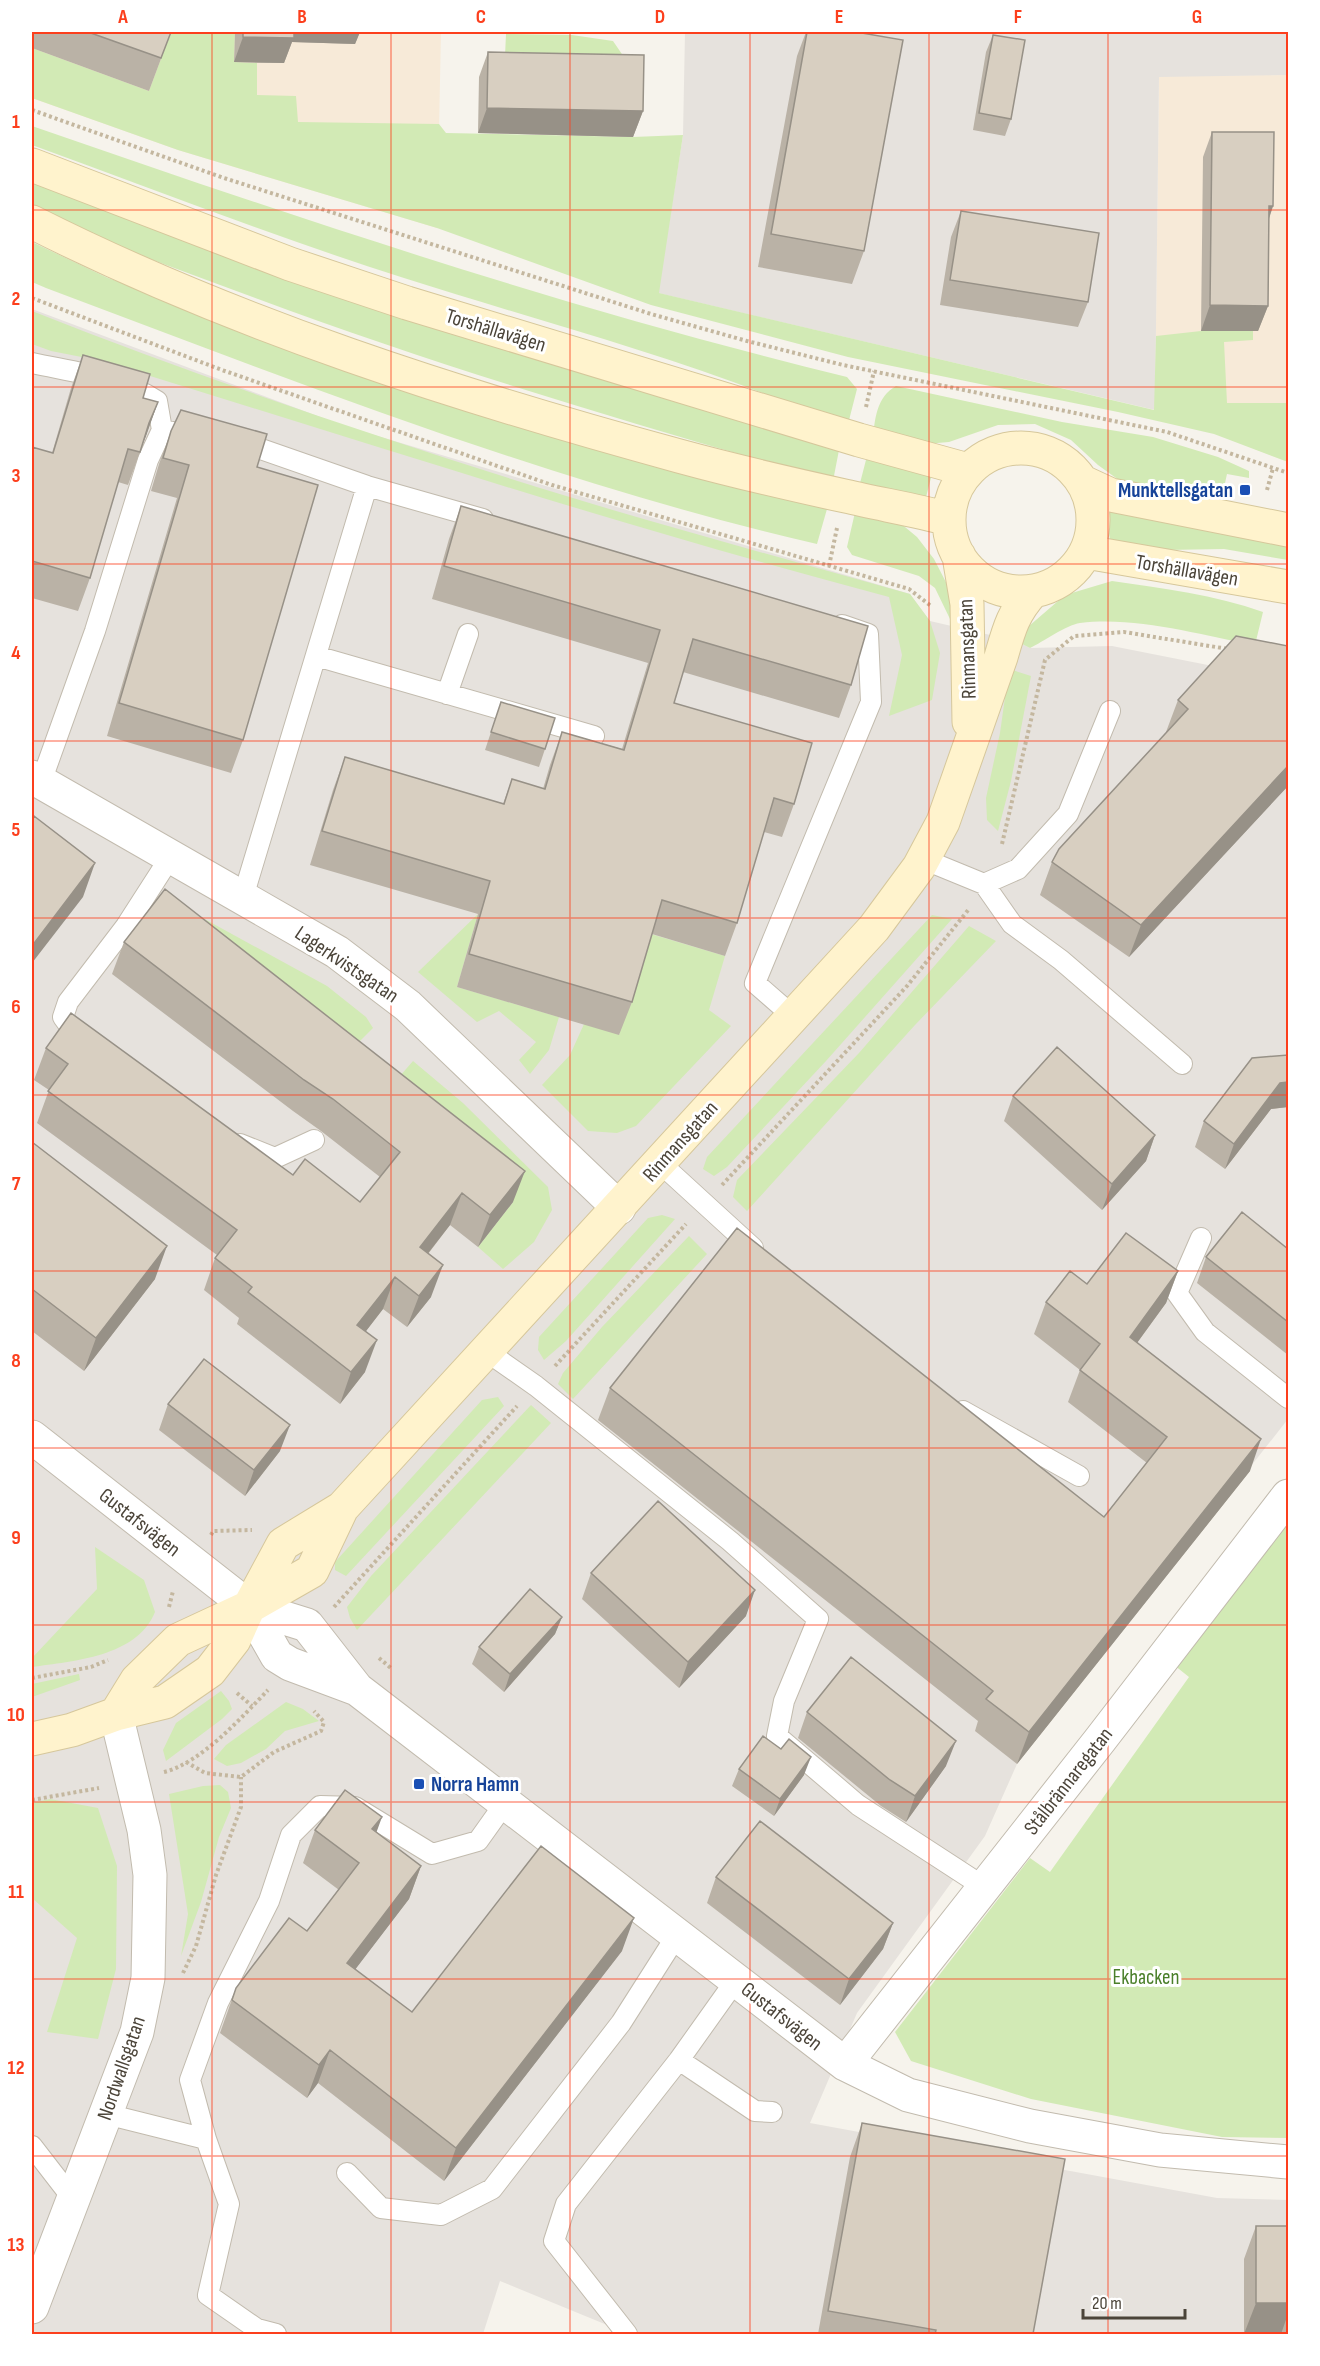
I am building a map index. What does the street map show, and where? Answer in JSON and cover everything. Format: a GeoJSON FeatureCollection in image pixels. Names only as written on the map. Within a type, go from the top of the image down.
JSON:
{"type":"FeatureCollection","features":[{"type":"Feature","properties":{"kind":"main road","name":"Torshällavägen"},"geometry":{"type":"LineString","coordinates":[[32,165],[290,264],[407,303],[859,440],[968,470]]}},
{"type":"Feature","properties":{"kind":"main road"},"geometry":{"type":"LineString","coordinates":[[32,222],[75,244],[182,290],[287,332],[428,382],[680,456],[949,519]]}},
{"type":"Feature","properties":{"kind":"main road"},"geometry":{"type":"LineString","coordinates":[[1023,447],[1052,454],[1074,470],[1083,482],[1091,499],[1094,522],[1092,536],[1086,552],[1071,572],[1059,581],[1046,588],[1019,592],[991,585],[968,568],[959,556],[953,544],[949,519],[956,489],[968,470],[996,452],[1023,447]]}},
{"type":"Feature","properties":{"kind":"main road"},"geometry":{"type":"LineString","coordinates":[[1083,482],[1111,495],[1288,530]]}},
{"type":"Feature","properties":{"kind":"main road","name":"Torshällavägen"},"geometry":{"type":"LineString","coordinates":[[1086,552],[1288,587]]}},
{"type":"Feature","properties":{"kind":"main road","name":"Rinmansgatan"},"geometry":{"type":"LineString","coordinates":[[959,556],[967,604],[969,742]]}},
{"type":"Feature","properties":{"kind":"main road","name":"Rinmansgatan"},"geometry":{"type":"LineString","coordinates":[[116,1714],[137,1680],[178,1640],[249,1607],[312,1570],[342,1508],[874,928],[923,860],[943,822],[962,771],[969,742],[1001,657],[1010,624],[1018,607],[1033,591]]}},
{"type":"Feature","properties":{"kind":"main road"},"geometry":{"type":"LineString","coordinates":[[32,1739],[72,1730],[116,1714],[165,1702],[210,1671],[234,1640],[249,1607]]}},
{"type":"Feature","properties":{"kind":"street","name":"Lagerkvistsgatan"},"geometry":{"type":"LineString","coordinates":[[36,780],[337,952],[408,1006],[619,1208]]}},
{"type":"Feature","properties":{"kind":"street","name":"Gustafsvägen"},"geometry":{"type":"LineString","coordinates":[[32,1437],[249,1607],[307,1624],[357,1689],[845,2064],[908,2095],[1030,2126],[1160,2150],[1288,2162]]}},
{"type":"Feature","properties":{"kind":"street","name":"Stålbrännaregatan"},"geometry":{"type":"LineString","coordinates":[[845,2064],[1288,1496]]}},
{"type":"Feature","properties":{"kind":"street","name":"Nordwallsgatan"},"geometry":{"type":"LineString","coordinates":[[32,2307],[137,2032],[148,1978],[150,1875],[144,1830],[116,1714]]}},
{"type":"Feature","properties":{"kind":"lane"},"geometry":{"type":"LineString","coordinates":[[32,363],[94,376],[143,392],[157,401],[162,430],[148,460],[95,631],[36,780]]}},
{"type":"Feature","properties":{"kind":"lane"},"geometry":{"type":"LineString","coordinates":[[162,430],[255,447],[367,486],[506,525]]}},
{"type":"Feature","properties":{"kind":"lane"},"geometry":{"type":"LineString","coordinates":[[243,897],[367,486]]}},
{"type":"Feature","properties":{"kind":"lane"},"geometry":{"type":"LineString","coordinates":[[794,1017],[755,983],[871,702],[868,634],[825,620]]}},
{"type":"Feature","properties":{"kind":"lane"},"geometry":{"type":"LineString","coordinates":[[447,694],[468,634]]}},
{"type":"Feature","properties":{"kind":"lane"},"geometry":{"type":"LineString","coordinates":[[316,656],[594,736]]}},
{"type":"Feature","properties":{"kind":"lane"},"geometry":{"type":"LineString","coordinates":[[984,884],[1017,869],[1068,814],[1110,711]]}},
{"type":"Feature","properties":{"kind":"lane"},"geometry":{"type":"LineString","coordinates":[[99,1049],[71,1028],[63,1017],[68,1002],[126,926],[171,856]]}},
{"type":"Feature","properties":{"kind":"lane"},"geometry":{"type":"LineString","coordinates":[[923,860],[984,884],[1012,924],[1061,960],[1182,1064]]}},
{"type":"Feature","properties":{"kind":"lane"},"geometry":{"type":"LineString","coordinates":[[224,1135],[275,1158],[314,1140]]}},
{"type":"Feature","properties":{"kind":"lane"},"geometry":{"type":"LineString","coordinates":[[660,1163],[766,1260]]}},
{"type":"Feature","properties":{"kind":"lane"},"geometry":{"type":"LineString","coordinates":[[1201,1238],[1177,1293],[1205,1332],[1288,1398]]}},
{"type":"Feature","properties":{"kind":"lane"},"geometry":{"type":"LineString","coordinates":[[486,1351],[536,1386],[730,1541],[818,1619],[784,1701],[777,1736],[858,1805],[984,1887]]}},
{"type":"Feature","properties":{"kind":"lane"},"geometry":{"type":"LineString","coordinates":[[944,1400],[1079,1476]]}},
{"type":"Feature","properties":{"kind":"lane"},"geometry":{"type":"LineString","coordinates":[[276,2334],[257,2329],[208,2295],[229,2204],[206,2139],[190,2080],[218,2003],[269,1901],[291,1835],[320,1806],[355,1807],[432,1854],[478,1841],[505,1803]]}},
{"type":"Feature","properties":{"kind":"lane"},"geometry":{"type":"LineString","coordinates":[[347,2173],[381,2208],[441,2215],[492,2189],[621,2023],[677,1935]]}},
{"type":"Feature","properties":{"kind":"lane"},"geometry":{"type":"LineString","coordinates":[[627,2334],[554,2241],[566,2204],[679,2060],[736,1980]]}},
{"type":"Feature","properties":{"kind":"lane"},"geometry":{"type":"LineString","coordinates":[[679,2060],[755,2111],[772,2112]]}},
{"type":"Feature","properties":{"kind":"lane"},"geometry":{"type":"LineString","coordinates":[[106,2114],[206,2139]]}},
{"type":"Feature","properties":{"kind":"lane"},"geometry":{"type":"LineString","coordinates":[[32,2146],[73,2199]]}},
{"type":"Feature","properties":{"kind":"path"},"geometry":{"type":"LineString","coordinates":[[32,110],[224,178],[651,314],[747,341],[843,364],[1167,432],[1288,473]]}},
{"type":"Feature","properties":{"kind":"path"},"geometry":{"type":"LineString","coordinates":[[32,298],[222,370],[552,485],[909,589],[930,605],[934,615]]}},
{"type":"Feature","properties":{"kind":"path"},"geometry":{"type":"LineString","coordinates":[[1267,493],[1273,468]]}},
{"type":"Feature","properties":{"kind":"path"},"geometry":{"type":"LineString","coordinates":[[329,1612],[908,986],[958,924],[984,884],[998,857],[1007,832],[1045,660],[1074,636],[1124,632],[1231,650]]}},
{"type":"Feature","properties":{"kind":"path"},"geometry":{"type":"LineString","coordinates":[[32,1678],[91,1666],[110,1659]]}},
{"type":"Feature","properties":{"kind":"path"},"geometry":{"type":"LineString","coordinates":[[32,1800],[82,1792],[169,1771],[206,1749],[274,1683]]}},
{"type":"Feature","properties":{"kind":"path"},"geometry":{"type":"LineString","coordinates":[[186,1762],[205,1773],[241,1777],[274,1752],[321,1731],[324,1722],[309,1705]]}},
{"type":"Feature","properties":{"kind":"path"},"geometry":{"type":"LineString","coordinates":[[146,1990],[180,1980],[196,1946],[216,1875],[241,1807],[241,1777]]}},
{"type":"Feature","properties":{"kind":"shaded area"},"geometry":{"type":"Polygon","coordinates":[[[32,32],[441,32],[437,228],[178,150],[32,98],[32,32]]]}},
{"type":"Feature","properties":{"kind":"shaded area"},"geometry":{"type":"Polygon","coordinates":[[[685,32],[1288,32],[1288,75],[1159,77],[1155,410],[658,293],[683,135],[685,32]]]}},
{"type":"Feature","properties":{"kind":"shaded area"},"geometry":{"type":"Polygon","coordinates":[[[1288,75],[1288,462],[1155,410],[1159,76],[1288,75]]]}},
{"type":"Feature","properties":{"kind":"shaded area"},"geometry":{"type":"Polygon","coordinates":[[[32,309],[347,427],[910,594],[930,621],[1016,641],[1030,648],[1112,646],[1288,681],[1288,1419],[1017,1764],[985,1836],[857,2013],[810,2123],[1217,2198],[1288,2200],[1288,2334],[629,2334],[500,2281],[483,2334],[32,2334],[32,309]]]}},
{"type":"Feature","properties":{"kind":"green space"},"geometry":{"type":"Polygon","coordinates":[[[171,32],[235,32],[234,62],[257,63],[257,95],[296,96],[298,122],[439,124],[446,133],[633,137],[683,135],[659,293],[1154,410],[1156,336],[1201,331],[1253,331],[1253,340],[1224,342],[1227,403],[1288,403],[1288,462],[1214,434],[848,357],[651,305],[437,228],[178,150],[32,98],[32,48],[149,91],[171,32]]]}},
{"type":"Feature","properties":{"kind":"green space"},"geometry":{"type":"Polygon","coordinates":[[[506,34],[572,35],[613,41],[626,60],[504,78],[506,34]]]}},
{"type":"Feature","properties":{"kind":"green space"},"geometry":{"type":"Polygon","coordinates":[[[32,126],[335,229],[539,293],[641,323],[847,377],[857,389],[847,428],[739,384],[357,263],[32,145],[32,126]]]}},
{"type":"Feature","properties":{"kind":"green space"},"geometry":{"type":"Polygon","coordinates":[[[32,180],[839,450],[833,481],[616,418],[472,373],[329,325],[171,267],[114,245],[32,205],[32,180]]]}},
{"type":"Feature","properties":{"kind":"green space"},"geometry":{"type":"Polygon","coordinates":[[[32,242],[108,278],[189,306],[829,502],[817,544],[621,492],[427,429],[46,288],[32,282],[32,242]]]}},
{"type":"Feature","properties":{"kind":"green space"},"geometry":{"type":"Polygon","coordinates":[[[32,311],[220,382],[476,468],[632,516],[910,594],[930,621],[940,653],[932,700],[889,716],[902,655],[889,597],[593,513],[102,361],[51,351],[32,344],[32,311]]]}},
{"type":"Feature","properties":{"kind":"green space"},"geometry":{"type":"Polygon","coordinates":[[[896,386],[1062,422],[1153,437],[1218,457],[1249,471],[1249,478],[1227,474],[1223,492],[1210,489],[1163,493],[1123,483],[1098,465],[1071,440],[1035,424],[998,425],[949,442],[914,445],[873,438],[878,408],[885,396],[896,386]]]}},
{"type":"Feature","properties":{"kind":"green space"},"geometry":{"type":"Polygon","coordinates":[[[867,456],[932,474],[925,501],[859,487],[867,456]]]}},
{"type":"Feature","properties":{"kind":"green space"},"geometry":{"type":"Polygon","coordinates":[[[1110,505],[1288,540],[1288,560],[1224,549],[1165,550],[1110,540],[1108,527],[1110,505]]]}},
{"type":"Feature","properties":{"kind":"green space"},"geometry":{"type":"Polygon","coordinates":[[[856,508],[899,522],[917,537],[934,559],[951,592],[956,619],[950,619],[935,588],[919,576],[852,555],[847,547],[856,508]]]}},
{"type":"Feature","properties":{"kind":"green space"},"geometry":{"type":"Polygon","coordinates":[[[1112,581],[1169,589],[1263,612],[1255,645],[1146,624],[1124,622],[1074,624],[1030,648],[1016,641],[1029,626],[1065,595],[1112,581]]]}},
{"type":"Feature","properties":{"kind":"green space"},"geometry":{"type":"Polygon","coordinates":[[[1009,669],[1031,676],[1011,781],[998,831],[987,820],[986,798],[1000,733],[1009,669]]]}},
{"type":"Feature","properties":{"kind":"green space"},"geometry":{"type":"Polygon","coordinates":[[[190,911],[327,986],[366,1017],[373,1028],[347,1054],[190,911]]]}},
{"type":"Feature","properties":{"kind":"green space"},"geometry":{"type":"Polygon","coordinates":[[[478,914],[457,987],[559,1017],[549,1050],[530,1074],[519,1060],[536,1042],[499,1011],[477,1022],[418,972],[478,914]]]}},
{"type":"Feature","properties":{"kind":"green space"},"geometry":{"type":"Polygon","coordinates":[[[932,915],[952,919],[826,1061],[727,1167],[714,1176],[703,1169],[707,1157],[932,915]]]}},
{"type":"Feature","properties":{"kind":"green space"},"geometry":{"type":"Polygon","coordinates":[[[607,921],[725,956],[709,1010],[731,1026],[636,1126],[617,1133],[588,1131],[542,1085],[570,1055],[584,1024],[620,1034],[607,921]]]}},
{"type":"Feature","properties":{"kind":"green space"},"geometry":{"type":"Polygon","coordinates":[[[969,926],[996,941],[915,1025],[747,1211],[733,1197],[737,1180],[859,1053],[969,926]]]}},
{"type":"Feature","properties":{"kind":"green space"},"geometry":{"type":"Polygon","coordinates":[[[413,1061],[463,1103],[548,1187],[552,1210],[534,1242],[503,1269],[478,1247],[513,1202],[380,1099],[413,1061]]]}},
{"type":"Feature","properties":{"kind":"green space"},"geometry":{"type":"Polygon","coordinates":[[[662,1215],[675,1219],[566,1341],[544,1360],[538,1350],[539,1337],[648,1218],[662,1215]]]}},
{"type":"Feature","properties":{"kind":"green space"},"geometry":{"type":"Polygon","coordinates":[[[689,1236],[707,1254],[573,1399],[558,1384],[563,1373],[602,1327],[689,1236]]]}},
{"type":"Feature","properties":{"kind":"green space"},"geometry":{"type":"Polygon","coordinates":[[[498,1397],[504,1406],[346,1576],[335,1570],[335,1562],[482,1400],[498,1397]]]}},
{"type":"Feature","properties":{"kind":"green space"},"geometry":{"type":"Polygon","coordinates":[[[531,1405],[551,1423],[357,1630],[347,1607],[371,1576],[531,1405]]]}},
{"type":"Feature","properties":{"kind":"green space","name":"Ekbacken"},"geometry":{"type":"Polygon","coordinates":[[[1288,1518],[1288,2138],[1222,2137],[1031,2099],[911,2061],[895,2032],[1030,1858],[1050,1872],[1189,1677],[1174,1665],[1288,1518]]]}},
{"type":"Feature","properties":{"kind":"green space"},"geometry":{"type":"Polygon","coordinates":[[[95,1547],[144,1580],[155,1612],[146,1627],[134,1639],[119,1648],[84,1659],[32,1667],[32,1658],[97,1589],[95,1547]]]}},
{"type":"Feature","properties":{"kind":"green space"},"geometry":{"type":"Polygon","coordinates":[[[79,1674],[80,1680],[32,1697],[32,1684],[79,1674]]]}},
{"type":"Feature","properties":{"kind":"green space"},"geometry":{"type":"Polygon","coordinates":[[[221,1691],[232,1709],[166,1761],[163,1750],[176,1723],[221,1691]]]}},
{"type":"Feature","properties":{"kind":"green space"},"geometry":{"type":"Polygon","coordinates":[[[286,1702],[303,1709],[319,1721],[285,1731],[266,1749],[241,1763],[227,1766],[214,1759],[226,1745],[286,1702]]]}},
{"type":"Feature","properties":{"kind":"green space"},"geometry":{"type":"Polygon","coordinates":[[[220,1785],[228,1792],[231,1808],[219,1837],[201,1902],[181,1956],[188,1914],[169,1794],[203,1786],[220,1785]]]}},
{"type":"Feature","properties":{"kind":"green space"},"geometry":{"type":"Polygon","coordinates":[[[50,1799],[98,1808],[117,1866],[116,1969],[98,2039],[47,2032],[77,1938],[32,1898],[32,1803],[50,1799]]]}},
{"type":"Feature","properties":{"kind":"building"},"geometry":{"type":"Polygon","coordinates":[[[88,32],[171,32],[161,58],[88,32]]]}},
{"type":"Feature","properties":{"kind":"building"},"geometry":{"type":"Polygon","coordinates":[[[243,32],[294,32],[294,38],[243,37],[243,32]]]}},
{"type":"Feature","properties":{"kind":"building"},"geometry":{"type":"Polygon","coordinates":[[[807,32],[856,32],[903,40],[864,251],[771,234],[807,32]]]}},
{"type":"Feature","properties":{"kind":"building"},"geometry":{"type":"Polygon","coordinates":[[[993,35],[1025,40],[1011,119],[979,113],[993,35]]]}},
{"type":"Feature","properties":{"kind":"building"},"geometry":{"type":"Polygon","coordinates":[[[488,52],[644,55],[643,111],[487,108],[488,52]]]}},
{"type":"Feature","properties":{"kind":"building"},"geometry":{"type":"Polygon","coordinates":[[[1212,132],[1274,132],[1273,206],[1269,206],[1268,306],[1210,305],[1212,132]]]}},
{"type":"Feature","properties":{"kind":"building"},"geometry":{"type":"Polygon","coordinates":[[[961,211],[1099,233],[1088,302],[950,280],[961,211]]]}},
{"type":"Feature","properties":{"kind":"building"},"geometry":{"type":"Polygon","coordinates":[[[83,355],[150,374],[143,398],[158,402],[140,452],[128,449],[90,578],[32,561],[32,447],[53,453],[83,355]]]}},
{"type":"Feature","properties":{"kind":"building"},"geometry":{"type":"Polygon","coordinates":[[[181,410],[267,434],[257,467],[318,485],[243,740],[119,703],[189,465],[163,458],[171,431],[181,410]]]}},
{"type":"Feature","properties":{"kind":"building"},"geometry":{"type":"Polygon","coordinates":[[[461,506],[868,626],[851,685],[693,639],[674,703],[812,743],[794,804],[774,798],[737,923],[662,900],[632,1002],[469,954],[490,881],[322,831],[345,757],[504,804],[512,779],[545,789],[562,732],[624,750],[660,630],[444,566],[461,506]]]}},
{"type":"Feature","properties":{"kind":"building"},"geometry":{"type":"Polygon","coordinates":[[[1236,636],[1288,646],[1288,766],[1141,925],[1052,862],[1059,849],[1188,709],[1178,700],[1236,636]]]}},
{"type":"Feature","properties":{"kind":"building"},"geometry":{"type":"Polygon","coordinates":[[[501,702],[555,718],[545,749],[491,732],[501,702]]]}},
{"type":"Feature","properties":{"kind":"building"},"geometry":{"type":"Polygon","coordinates":[[[34,816],[95,863],[32,946],[32,820],[34,816]]]}},
{"type":"Feature","properties":{"kind":"building"},"geometry":{"type":"Polygon","coordinates":[[[165,889],[525,1171],[490,1215],[462,1193],[420,1247],[443,1265],[419,1296],[395,1277],[357,1325],[377,1340],[351,1372],[248,1292],[252,1287],[215,1258],[237,1230],[48,1091],[68,1064],[46,1048],[71,1013],[293,1175],[305,1159],[360,1202],[400,1152],[124,942],[165,889]]]}},
{"type":"Feature","properties":{"kind":"building"},"geometry":{"type":"Polygon","coordinates":[[[1057,1047],[1155,1135],[1112,1184],[1013,1096],[1057,1047]]]}},
{"type":"Feature","properties":{"kind":"building"},"geometry":{"type":"Polygon","coordinates":[[[1288,1055],[1288,1082],[1280,1083],[1234,1144],[1204,1121],[1252,1058],[1288,1055]]]}},
{"type":"Feature","properties":{"kind":"building"},"geometry":{"type":"Polygon","coordinates":[[[32,1142],[167,1246],[96,1338],[32,1289],[32,1142]]]}},
{"type":"Feature","properties":{"kind":"building"},"geometry":{"type":"Polygon","coordinates":[[[1242,1212],[1288,1249],[1288,1322],[1206,1257],[1242,1212]]]}},
{"type":"Feature","properties":{"kind":"building"},"geometry":{"type":"Polygon","coordinates":[[[737,1228],[1104,1517],[1167,1437],[1080,1370],[1100,1344],[1046,1302],[1070,1271],[1087,1284],[1126,1233],[1178,1271],[1130,1337],[1261,1439],[1029,1732],[986,1699],[993,1691],[610,1388],[737,1228]]]}},
{"type":"Feature","properties":{"kind":"building"},"geometry":{"type":"Polygon","coordinates":[[[204,1359],[290,1425],[254,1470],[168,1404],[204,1359]]]}},
{"type":"Feature","properties":{"kind":"building"},"geometry":{"type":"Polygon","coordinates":[[[658,1501],[755,1590],[688,1662],[591,1573],[658,1501]]]}},
{"type":"Feature","properties":{"kind":"building"},"geometry":{"type":"Polygon","coordinates":[[[530,1589],[562,1617],[510,1674],[479,1647],[530,1589]]]}},
{"type":"Feature","properties":{"kind":"building"},"geometry":{"type":"Polygon","coordinates":[[[851,1657],[956,1741],[915,1796],[890,1780],[807,1712],[851,1657]]]}},
{"type":"Feature","properties":{"kind":"building"},"geometry":{"type":"Polygon","coordinates":[[[763,1736],[781,1749],[789,1739],[811,1757],[780,1799],[739,1769],[763,1736]]]}},
{"type":"Feature","properties":{"kind":"building"},"geometry":{"type":"Polygon","coordinates":[[[345,1790],[382,1817],[372,1829],[421,1866],[347,1963],[412,2012],[541,1846],[634,1918],[456,2148],[330,2050],[319,2065],[232,2000],[236,1988],[289,1918],[307,1931],[359,1863],[315,1830],[345,1790]]]}},
{"type":"Feature","properties":{"kind":"building"},"geometry":{"type":"Polygon","coordinates":[[[760,1821],[893,1923],[849,1979],[716,1877],[760,1821]]]}},
{"type":"Feature","properties":{"kind":"building"},"geometry":{"type":"Polygon","coordinates":[[[862,2123],[1065,2159],[1033,2334],[935,2334],[936,2330],[828,2311],[862,2123]]]}},
{"type":"Feature","properties":{"kind":"building"},"geometry":{"type":"Polygon","coordinates":[[[1256,2226],[1288,2226],[1288,2303],[1256,2303],[1256,2226]]]}},
{"type":"Feature","properties":{"kind":"place","name":"Munktellsgatan"},"geometry":{"type":"Point","coordinates":[1245,490]}},
{"type":"Feature","properties":{"kind":"place","name":"Norra Hamn"},"geometry":{"type":"Point","coordinates":[419,1784]}}]}
